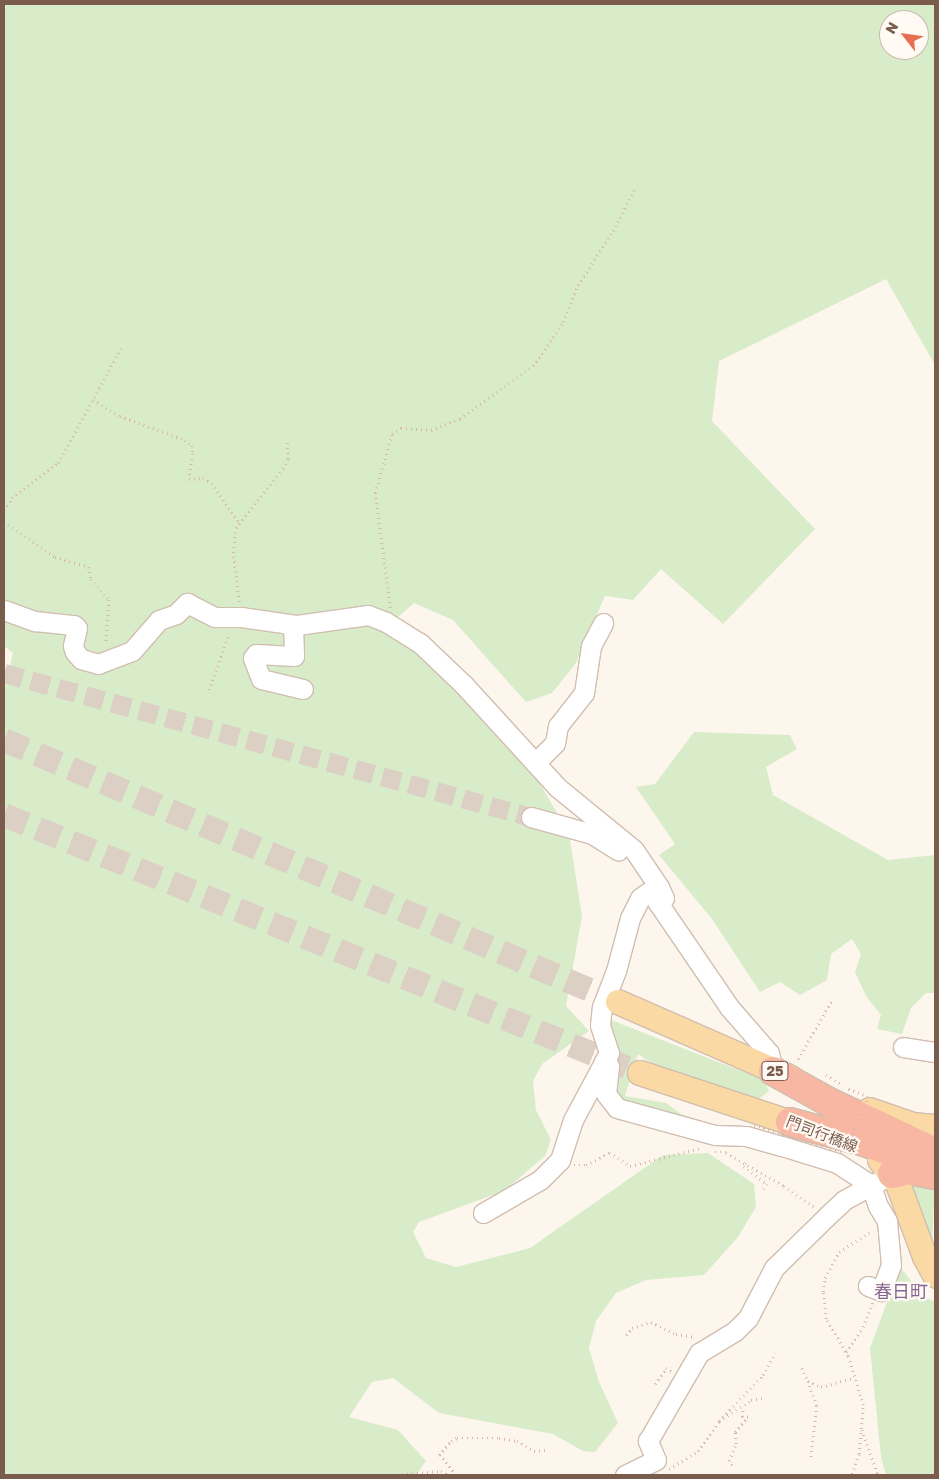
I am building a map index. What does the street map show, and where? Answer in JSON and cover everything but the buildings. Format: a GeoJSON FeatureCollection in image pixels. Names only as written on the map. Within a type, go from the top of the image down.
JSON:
{"type":"FeatureCollection","features":[{"type":"Feature","properties":{"kind":"highway"},"geometry":{"type":"LineString","coordinates":[[773,1071],[831,1103],[935,1152]]}},
{"type":"Feature","properties":{"kind":"highway"},"geometry":{"type":"LineString","coordinates":[[790,1122],[864,1142],[935,1169]]}},
{"type":"Feature","properties":{"kind":"highway"},"geometry":{"type":"LineString","coordinates":[[882,1179],[909,1170],[935,1175]]}},
{"type":"Feature","properties":{"kind":"main road","name":"25"},"geometry":{"type":"LineString","coordinates":[[618,1002],[773,1071],[890,1117],[935,1127]]}},
{"type":"Feature","properties":{"kind":"main road","name":"門司行橋線"},"geometry":{"type":"LineString","coordinates":[[640,1073],[790,1122],[864,1150],[884,1163],[882,1179],[935,1274]]}},
{"type":"Feature","properties":{"kind":"street"},"geometry":{"type":"LineString","coordinates":[[4,610],[35,621],[74,625],[77,632],[73,646],[81,659],[98,664],[132,651],[159,620],[176,614],[187,604],[215,617],[241,617],[293,625],[368,615],[386,622],[427,649],[535,763],[596,821],[634,850],[660,887],[664,898],[640,898],[630,918],[602,1007],[600,1025],[609,1048],[604,1061],[574,1120],[560,1160],[540,1180],[483,1213]]}},
{"type":"Feature","properties":{"kind":"street"},"geometry":{"type":"LineString","coordinates":[[535,763],[555,743],[558,726],[584,693],[591,646],[603,623]]}},
{"type":"Feature","properties":{"kind":"street"},"geometry":{"type":"LineString","coordinates":[[293,625],[294,656],[256,654],[253,658],[261,679],[303,689]]}},
{"type":"Feature","properties":{"kind":"street"},"geometry":{"type":"LineString","coordinates":[[532,817],[576,829],[608,843],[620,852],[654,897],[729,1007],[769,1053],[773,1071]]}},
{"type":"Feature","properties":{"kind":"street"},"geometry":{"type":"LineString","coordinates":[[903,1047],[935,1052]]}},
{"type":"Feature","properties":{"kind":"street"},"geometry":{"type":"LineString","coordinates":[[604,1061],[609,1066],[606,1094],[617,1108],[718,1135],[746,1136],[837,1163],[882,1179]]}},
{"type":"Feature","properties":{"kind":"street"},"geometry":{"type":"LineString","coordinates":[[625,1475],[656,1460],[641,1443],[699,1352],[735,1331],[748,1318],[774,1268],[826,1217],[844,1200],[882,1179]]}},
{"type":"Feature","properties":{"kind":"street"},"geometry":{"type":"LineString","coordinates":[[873,1288],[881,1291],[891,1265],[887,1221],[878,1206],[882,1179]]}},
{"type":"Feature","properties":{"kind":"path"},"geometry":{"type":"LineString","coordinates":[[386,622],[389,601],[375,493],[392,434],[401,428],[431,430],[460,419],[534,366],[563,322],[578,285],[613,231],[635,188]]}},
{"type":"Feature","properties":{"kind":"path"},"geometry":{"type":"LineString","coordinates":[[4,510],[12,498],[58,464],[121,348]]}},
{"type":"Feature","properties":{"kind":"path"},"geometry":{"type":"LineString","coordinates":[[93,400],[120,416],[185,440],[192,446],[193,454],[189,479],[203,478],[212,483],[239,522]]}},
{"type":"Feature","properties":{"kind":"path"},"geometry":{"type":"LineString","coordinates":[[209,690],[230,630],[241,617],[233,553],[239,522],[283,469],[288,459],[288,440]]}},
{"type":"Feature","properties":{"kind":"path"},"geometry":{"type":"LineString","coordinates":[[4,522],[55,557],[90,567],[91,579],[110,600],[105,662]]}},
{"type":"Feature","properties":{"kind":"path"},"geometry":{"type":"LineString","coordinates":[[798,1059],[832,1000]]}},
{"type":"Feature","properties":{"kind":"path"},"geometry":{"type":"LineString","coordinates":[[754,1125],[844,1152],[868,1097],[846,1088],[826,1075]]}},
{"type":"Feature","properties":{"kind":"path"},"geometry":{"type":"LineString","coordinates":[[718,1135],[726,1152]]}},
{"type":"Feature","properties":{"kind":"path"},"geometry":{"type":"LineString","coordinates":[[560,1160],[575,1165],[586,1165],[610,1152],[630,1166],[697,1148],[726,1152],[746,1163],[826,1217]]}},
{"type":"Feature","properties":{"kind":"path"},"geometry":{"type":"LineString","coordinates":[[746,1163],[744,1166],[767,1184],[763,1190]]}},
{"type":"Feature","properties":{"kind":"path"},"geometry":{"type":"LineString","coordinates":[[852,1474],[857,1464],[863,1405],[846,1352],[826,1319],[825,1278],[839,1252],[887,1221]]}},
{"type":"Feature","properties":{"kind":"path"},"geometry":{"type":"LineString","coordinates":[[846,1352],[864,1327],[873,1288]]}},
{"type":"Feature","properties":{"kind":"path"},"geometry":{"type":"LineString","coordinates":[[626,1335],[632,1328],[651,1322],[687,1337],[701,1336]]}},
{"type":"Feature","properties":{"kind":"path"},"geometry":{"type":"LineString","coordinates":[[656,1460],[669,1469],[675,1468],[698,1452],[724,1412],[763,1375],[775,1354]]}},
{"type":"Feature","properties":{"kind":"path"},"geometry":{"type":"LineString","coordinates":[[802,1368],[817,1406],[810,1458]]}},
{"type":"Feature","properties":{"kind":"path"},"geometry":{"type":"LineString","coordinates":[[808,1381],[821,1387],[855,1377]]}},
{"type":"Feature","properties":{"kind":"path"},"geometry":{"type":"LineString","coordinates":[[719,1421],[744,1407],[756,1397],[764,1398]]}},
{"type":"Feature","properties":{"kind":"path"},"geometry":{"type":"LineString","coordinates":[[732,1465],[729,1461],[736,1444],[734,1432],[748,1417],[742,1417],[744,1407]]}},
{"type":"Feature","properties":{"kind":"path"},"geometry":{"type":"LineString","coordinates":[[862,1429],[878,1475]]}},
{"type":"Feature","properties":{"kind":"path"},"geometry":{"type":"LineString","coordinates":[[456,1475],[439,1455],[451,1441],[457,1438],[499,1438],[517,1441],[534,1451],[545,1450]]}},
{"type":"Feature","properties":{"kind":"path"},"geometry":{"type":"LineString","coordinates":[[392,1475],[441,1471],[449,1475]]}},
{"type":"Feature","properties":{"kind":"green space"},"geometry":{"type":"Polygon","coordinates":[[[4,4],[935,4],[935,365],[886,279],[719,361],[712,421],[815,529],[723,624],[661,569],[633,600],[605,596],[576,663],[552,693],[526,702],[453,620],[414,603],[397,618],[512,735],[569,834],[582,916],[566,1006],[589,1031],[542,1064],[533,1081],[536,1110],[551,1140],[545,1156],[504,1191],[419,1222],[413,1232],[426,1258],[456,1267],[530,1248],[663,1155],[708,1153],[754,1184],[756,1207],[738,1237],[704,1275],[646,1280],[616,1293],[596,1321],[589,1348],[599,1382],[618,1423],[595,1452],[583,1451],[553,1434],[439,1413],[393,1378],[372,1382],[349,1417],[398,1430],[426,1461],[416,1475],[4,1475],[4,692],[13,653],[4,646],[4,4]]]}},
{"type":"Feature","properties":{"kind":"green space"},"geometry":{"type":"Polygon","coordinates":[[[694,732],[790,735],[797,749],[766,767],[773,795],[888,860],[935,855],[935,993],[926,993],[911,1008],[902,1034],[877,1029],[881,1015],[866,996],[855,972],[861,954],[852,939],[831,954],[827,980],[800,995],[780,982],[760,992],[712,919],[659,855],[675,844],[636,787],[655,784],[694,732]]]}},
{"type":"Feature","properties":{"kind":"green space"},"geometry":{"type":"Polygon","coordinates":[[[606,1018],[764,1080],[769,1091],[758,1100],[660,1069],[638,1054],[625,1096],[666,1103],[681,1114],[723,1128],[614,1099],[615,1042],[606,1018]]]}},
{"type":"Feature","properties":{"kind":"green space"},"geometry":{"type":"Polygon","coordinates":[[[924,1175],[935,1179],[932,1251],[908,1191],[924,1175]]]}},
{"type":"Feature","properties":{"kind":"green space"},"geometry":{"type":"Polygon","coordinates":[[[900,1267],[925,1298],[935,1301],[935,1475],[886,1475],[881,1457],[870,1348],[900,1267]]]}},
{"type":"Feature","properties":{"kind":"tunnel"},"geometry":{"type":"LineString","coordinates":[[4,673],[531,817]]}},
{"type":"Feature","properties":{"kind":"tunnel"},"geometry":{"type":"LineString","coordinates":[[4,740],[618,1002]]}},
{"type":"Feature","properties":{"kind":"tunnel"},"geometry":{"type":"LineString","coordinates":[[4,815],[640,1073]]}},
{"type":"Feature","properties":{"kind":"district","name":"春日町"},"geometry":{"type":"Point","coordinates":[901,1291]}}]}
